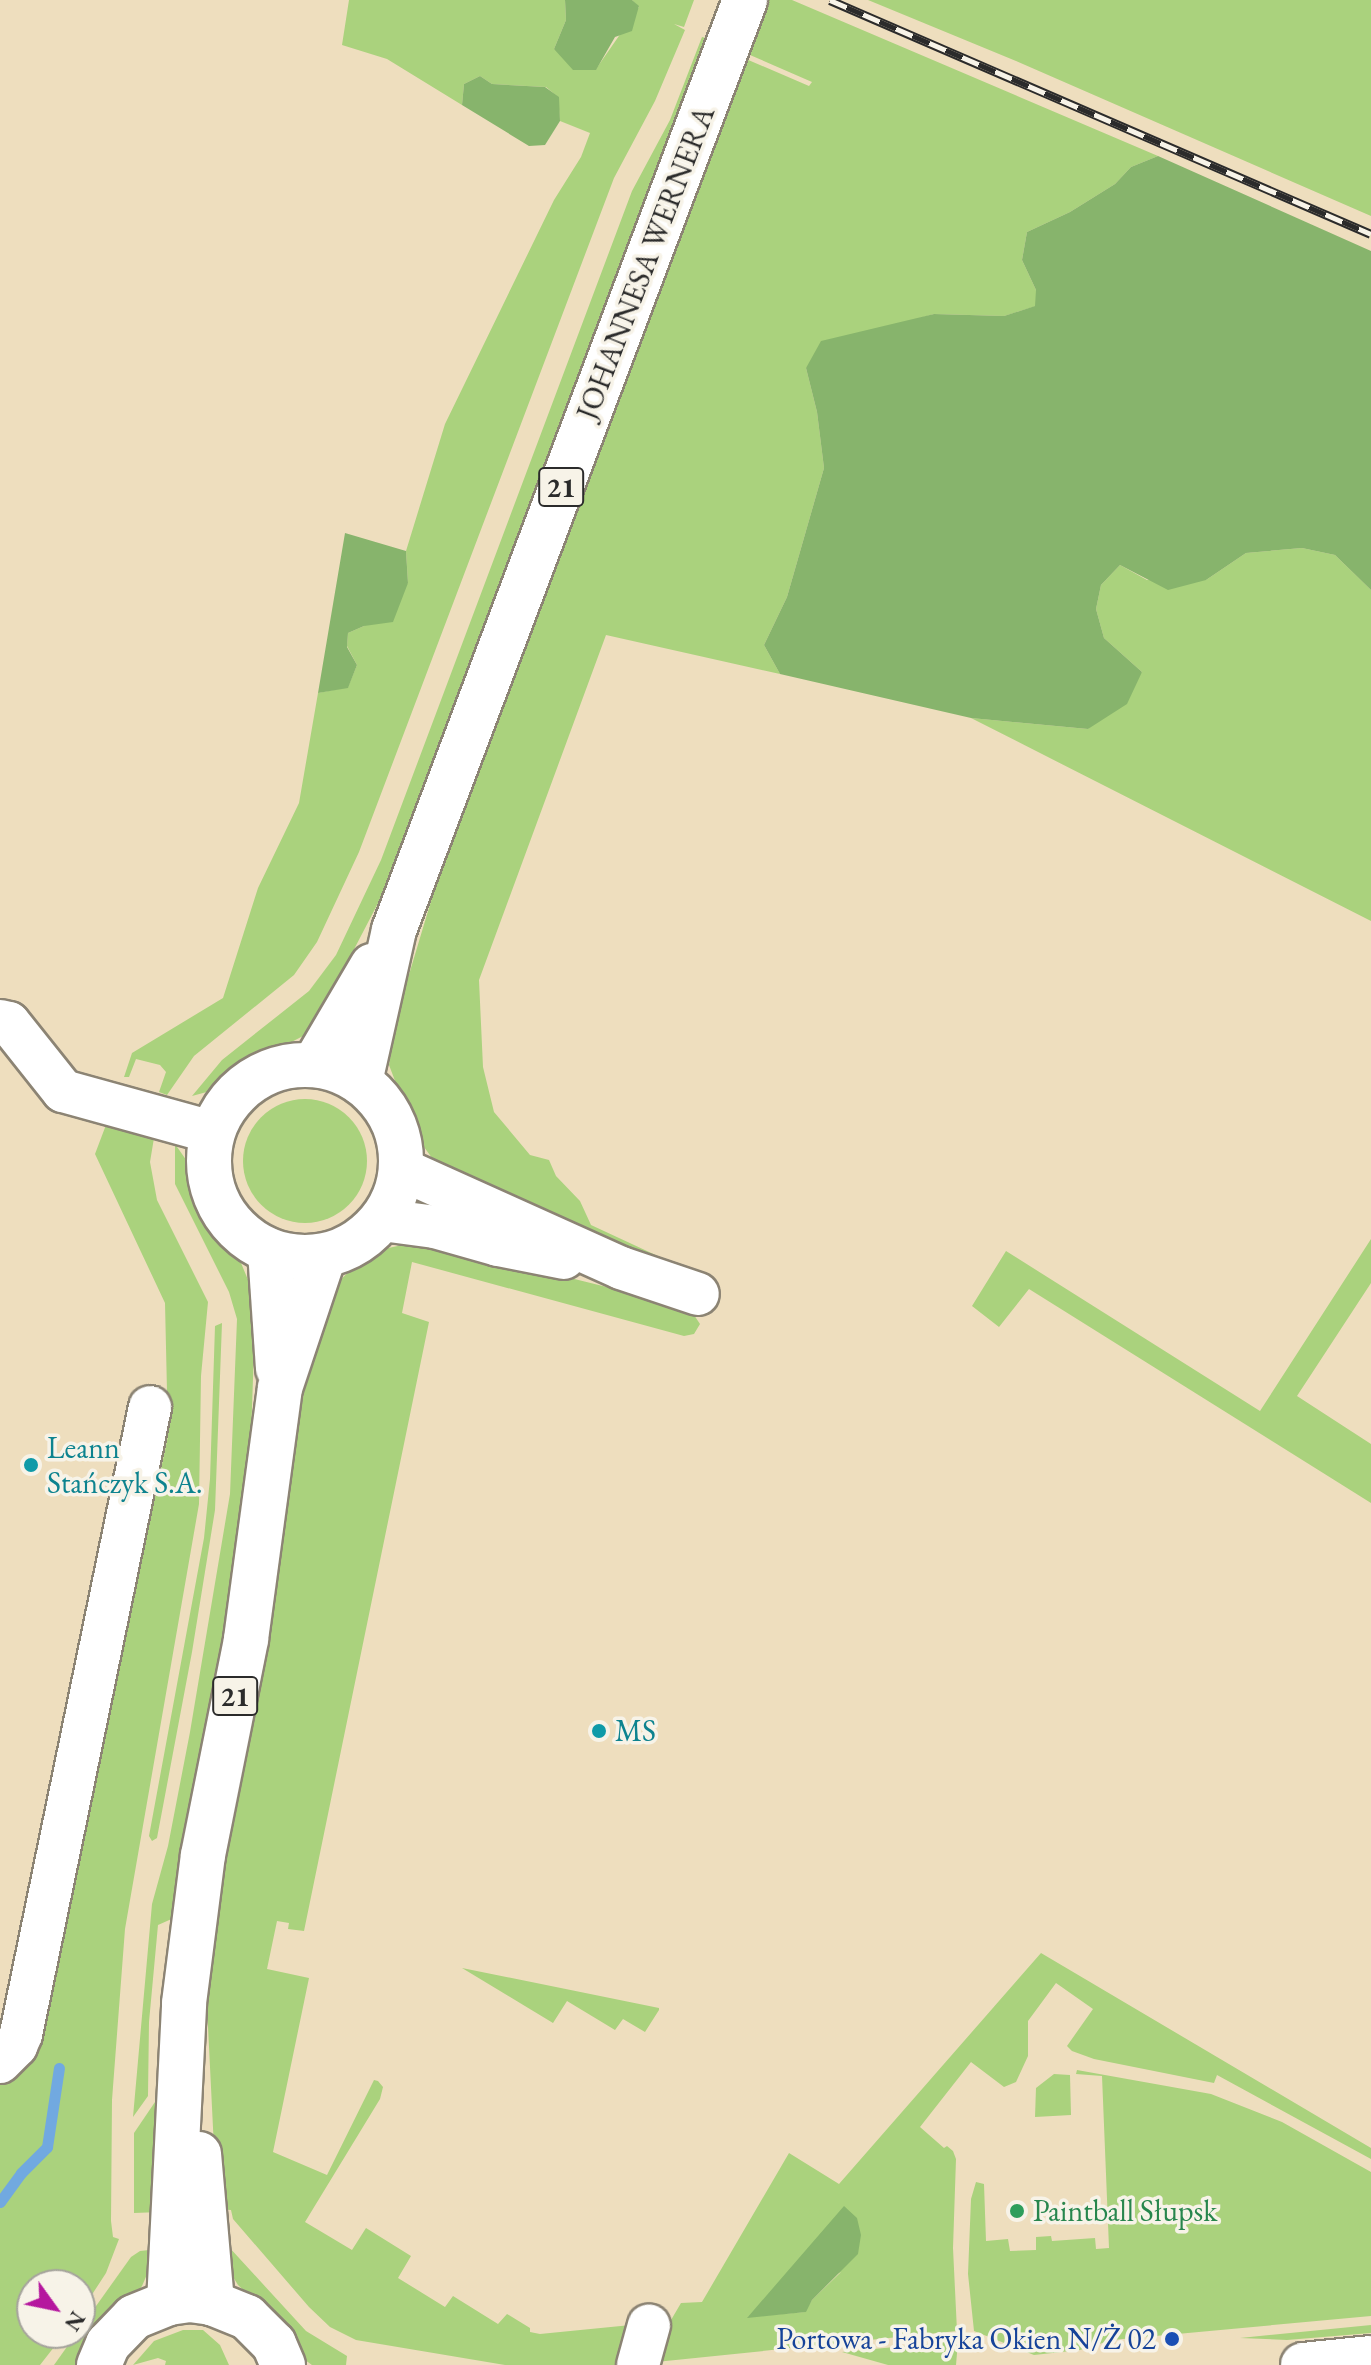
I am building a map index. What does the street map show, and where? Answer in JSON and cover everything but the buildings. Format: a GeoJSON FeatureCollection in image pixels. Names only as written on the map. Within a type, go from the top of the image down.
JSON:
{"type":"FeatureCollection","features":[{"type":"Feature","properties":{"kind":"main road","name":"JOHANNESA WERNERA"},"geometry":{"type":"LineString","coordinates":[[360,1082],[394,930],[745,0]]}},
{"type":"Feature","properties":{"kind":"main road","name":"JOHANNESA WERNERA"},"geometry":{"type":"LineString","coordinates":[[314,1065],[394,930]]}},
{"type":"Feature","properties":{"kind":"main road"},"geometry":{"type":"LineString","coordinates":[[292,1065],[338,1070],[360,1082],[379,1100],[393,1122],[400,1148],[401,1169],[394,1198],[382,1220],[356,1242],[324,1256],[297,1258],[270,1251],[244,1237],[224,1215],[212,1189],[208,1160],[212,1132],[235,1094],[251,1080],[292,1065]]}},
{"type":"Feature","properties":{"kind":"main road","name":"21"},"geometry":{"type":"LineString","coordinates":[[270,1251],[280,1388]]}},
{"type":"Feature","properties":{"kind":"main road","name":"21"},"geometry":{"type":"LineString","coordinates":[[169,2303],[184,2003],[203,1855],[246,1639],[280,1388],[324,1256]]}},
{"type":"Feature","properties":{"kind":"main road","name":"21"},"geometry":{"type":"LineString","coordinates":[[184,2003],[212,2303]]}},
{"type":"Feature","properties":{"kind":"main road"},"geometry":{"type":"LineString","coordinates":[[99,2365],[108,2344],[134,2317],[169,2303],[212,2303],[247,2317],[274,2344],[283,2365]]}},
{"type":"Feature","properties":{"kind":"main road"},"geometry":{"type":"LineString","coordinates":[[1303,2365],[1371,2358]]}},
{"type":"Feature","properties":{"kind":"lane"},"geometry":{"type":"LineString","coordinates":[[0,1021],[9,1023],[63,1091],[212,1132]]}},
{"type":"Feature","properties":{"kind":"lane"},"geometry":{"type":"LineString","coordinates":[[401,1169],[621,1268],[698,1294]]}},
{"type":"Feature","properties":{"kind":"lane"},"geometry":{"type":"LineString","coordinates":[[382,1220],[435,1227],[498,1245],[621,1268]]}},
{"type":"Feature","properties":{"kind":"lane"},"geometry":{"type":"LineString","coordinates":[[0,2062],[16,2046],[21,2034],[150,1407]]}},
{"type":"Feature","properties":{"kind":"lane"},"geometry":{"type":"LineString","coordinates":[[638,2365],[649,2325]]}},
{"type":"Feature","properties":{"kind":"green space"},"geometry":{"type":"Polygon","coordinates":[[[349,0],[565,0],[566,20],[554,49],[596,69],[639,7],[632,0],[694,0],[684,27],[674,24],[685,30],[655,101],[614,178],[359,852],[317,942],[294,975],[194,1056],[167,1095],[159,1092],[166,1072],[160,1065],[136,1059],[129,1077],[124,1077],[132,1053],[223,998],[258,888],[299,803],[318,693],[348,687],[357,665],[347,646],[348,633],[364,626],[408,583],[406,551],[445,424],[554,200],[581,157],[590,133],[560,121],[558,97],[546,87],[492,84],[480,76],[464,84],[462,105],[387,59],[342,45],[349,0]]]}},
{"type":"Feature","properties":{"kind":"green space"},"geometry":{"type":"Polygon","coordinates":[[[565,0],[632,0],[639,6],[632,31],[615,37],[596,70],[573,70],[554,49],[566,20],[565,0]]]}},
{"type":"Feature","properties":{"kind":"green space"},"geometry":{"type":"Polygon","coordinates":[[[769,0],[792,0],[1158,156],[1131,167],[1115,184],[1070,212],[1027,232],[1022,260],[1036,290],[1036,306],[1004,316],[934,314],[881,329],[806,368],[817,412],[824,468],[787,597],[764,645],[780,674],[606,635],[479,980],[483,1067],[494,1112],[530,1155],[549,1160],[556,1176],[580,1201],[591,1225],[703,1277],[616,1246],[440,1169],[416,1136],[389,1065],[396,1018],[443,861],[746,59],[809,86],[812,82],[750,55],[769,0]]]}},
{"type":"Feature","properties":{"kind":"green space"},"geometry":{"type":"Polygon","coordinates":[[[868,0],[1371,0],[1371,216],[1016,61],[868,0]]]}},
{"type":"Feature","properties":{"kind":"green space"},"geometry":{"type":"Polygon","coordinates":[[[702,37],[706,38],[699,65],[388,884],[311,1032],[238,1069],[214,1090],[192,1096],[222,1060],[309,991],[336,955],[381,860],[632,191],[670,120],[702,37]]]}},
{"type":"Feature","properties":{"kind":"green space"},"geometry":{"type":"Polygon","coordinates":[[[480,76],[492,84],[545,87],[559,97],[560,121],[545,145],[529,146],[462,105],[464,84],[480,76]]]}},
{"type":"Feature","properties":{"kind":"green space"},"geometry":{"type":"Polygon","coordinates":[[[1158,156],[1371,251],[1371,590],[1335,555],[1302,548],[1246,553],[1206,580],[1168,590],[1120,565],[1101,585],[1096,609],[1104,638],[1142,672],[1127,704],[1088,729],[971,718],[780,674],[764,645],[787,597],[824,468],[817,412],[806,368],[821,341],[934,314],[1004,316],[1035,306],[1036,290],[1022,260],[1027,232],[1070,212],[1115,184],[1131,167],[1158,156]]]}},
{"type":"Feature","properties":{"kind":"green space"},"geometry":{"type":"Polygon","coordinates":[[[345,533],[406,551],[408,583],[393,622],[364,626],[348,633],[347,647],[357,665],[348,688],[318,693],[345,533]]]}},
{"type":"Feature","properties":{"kind":"green space"},"geometry":{"type":"Polygon","coordinates":[[[1302,548],[1335,555],[1371,590],[1371,921],[971,718],[1088,729],[1142,672],[1104,638],[1096,609],[1101,585],[1120,565],[1147,580],[1206,580],[1246,553],[1302,548]]]}},
{"type":"Feature","properties":{"kind":"green space"},"geometry":{"type":"Polygon","coordinates":[[[305,1099],[329,1103],[349,1117],[363,1137],[367,1161],[363,1185],[349,1205],[329,1219],[305,1223],[281,1219],[261,1205],[247,1185],[243,1161],[247,1137],[261,1117],[281,1103],[305,1099]]]}},
{"type":"Feature","properties":{"kind":"green space"},"geometry":{"type":"Polygon","coordinates":[[[109,1117],[155,1132],[150,1162],[157,1200],[208,1302],[201,1376],[199,1504],[125,1929],[112,2100],[111,2221],[113,2237],[119,2239],[106,2273],[96,2288],[96,2269],[16,2269],[16,2349],[52,2349],[40,2365],[0,2365],[0,2077],[41,2031],[168,1436],[165,1303],[95,1154],[109,1117]]]}},
{"type":"Feature","properties":{"kind":"green space"},"geometry":{"type":"Polygon","coordinates":[[[175,1144],[189,1164],[202,1212],[241,1263],[251,1287],[255,1320],[250,1466],[246,1512],[176,1917],[158,1925],[149,2022],[148,2096],[133,2117],[152,1904],[168,1846],[190,1732],[230,1494],[237,1319],[229,1292],[175,1184],[175,1144]]]}},
{"type":"Feature","properties":{"kind":"green space"},"geometry":{"type":"Polygon","coordinates":[[[1371,1239],[1371,1283],[1297,1396],[1371,1444],[1371,1503],[1029,1289],[999,1327],[972,1306],[1006,1251],[1260,1411],[1371,1239]]]}},
{"type":"Feature","properties":{"kind":"green space"},"geometry":{"type":"Polygon","coordinates":[[[421,1241],[635,1294],[692,1312],[700,1324],[694,1334],[684,1336],[412,1262],[402,1313],[429,1322],[304,1931],[288,1929],[289,1923],[277,1921],[267,1969],[309,1978],[273,2152],[327,2175],[374,2080],[378,2081],[383,2087],[380,2099],[305,2222],[352,2250],[366,2228],[411,2256],[398,2278],[445,2307],[453,2296],[498,2324],[507,2314],[530,2328],[530,2332],[540,2334],[631,2325],[620,2365],[505,2365],[356,2340],[330,2327],[309,2307],[233,2219],[231,2210],[217,2209],[207,2006],[212,1930],[316,1322],[332,1288],[361,1260],[379,1250],[421,1241]]]}},
{"type":"Feature","properties":{"kind":"green space"},"geometry":{"type":"Polygon","coordinates":[[[222,1323],[215,1510],[157,1838],[152,1841],[149,1836],[204,1538],[210,1479],[215,1326],[222,1323]]]}},
{"type":"Feature","properties":{"kind":"green space"},"geometry":{"type":"Polygon","coordinates":[[[1041,1953],[1371,2148],[1371,2159],[1217,2075],[1214,2083],[1094,2059],[1072,2051],[1067,2046],[1093,2009],[1056,1983],[1028,2021],[1028,2056],[1016,2082],[1004,2087],[971,2062],[920,2127],[944,2148],[947,2146],[953,2151],[956,2159],[953,2248],[957,2331],[656,2362],[664,2332],[681,2303],[702,2302],[789,2153],[839,2184],[1041,1953]],[[841,2272],[748,2317],[805,2312],[812,2300],[841,2272]]]}},
{"type":"Feature","properties":{"kind":"green space"},"geometry":{"type":"Polygon","coordinates":[[[462,1968],[659,2010],[645,2032],[623,2019],[615,2030],[567,2001],[553,2023],[462,1968]]]}},
{"type":"Feature","properties":{"kind":"green space"},"geometry":{"type":"Polygon","coordinates":[[[1077,2070],[1211,2094],[1282,2122],[1371,2172],[1371,2316],[1112,2340],[1080,2350],[1034,2355],[974,2331],[968,2274],[971,2199],[976,2182],[984,2184],[986,2241],[1008,2239],[1010,2251],[1036,2250],[1036,2237],[1051,2236],[1052,2241],[1095,2238],[1096,2249],[1109,2248],[1102,2076],[1076,2074],[1077,2070]]]}},
{"type":"Feature","properties":{"kind":"green space"},"geometry":{"type":"Polygon","coordinates":[[[1054,2074],[1070,2075],[1071,2115],[1035,2117],[1036,2088],[1054,2074]]]}},
{"type":"Feature","properties":{"kind":"green space"},"geometry":{"type":"Polygon","coordinates":[[[155,2102],[160,2108],[160,2212],[134,2213],[134,2133],[155,2102]]]}},
{"type":"Feature","properties":{"kind":"green space"},"geometry":{"type":"Polygon","coordinates":[[[844,2206],[857,2218],[861,2235],[858,2254],[812,2300],[806,2312],[747,2318],[844,2206]]]}},
{"type":"Feature","properties":{"kind":"green space"},"geometry":{"type":"Polygon","coordinates":[[[228,2246],[306,2331],[347,2356],[346,2365],[312,2365],[305,2360],[276,2321],[238,2285],[227,2267],[228,2246]]]}},
{"type":"Feature","properties":{"kind":"green space"},"geometry":{"type":"Polygon","coordinates":[[[158,2249],[142,2286],[96,2348],[96,2306],[131,2257],[140,2251],[158,2249]]]}},
{"type":"Feature","properties":{"kind":"green space"},"geometry":{"type":"Polygon","coordinates":[[[1371,2325],[1371,2333],[1287,2340],[1240,2338],[1371,2325]]]}},
{"type":"Feature","properties":{"kind":"green space"},"geometry":{"type":"Polygon","coordinates":[[[183,2330],[203,2330],[220,2345],[229,2365],[165,2365],[166,2361],[158,2358],[133,2365],[154,2341],[183,2330]]]}},
{"type":"Feature","properties":{"kind":"green space"},"geometry":{"type":"Polygon","coordinates":[[[958,2341],[956,2365],[888,2365],[842,2352],[958,2341]]]}},
{"type":"Feature","properties":{"kind":"green space"},"geometry":{"type":"Polygon","coordinates":[[[65,2349],[95,2349],[83,2365],[54,2365],[65,2349]]]}},
{"type":"Feature","properties":{"kind":"waterway"},"geometry":{"type":"LineString","coordinates":[[0,2202],[21,2173],[47,2147],[59,2068]]}},
{"type":"Feature","properties":{"kind":"railway"},"geometry":{"type":"LineString","coordinates":[[830,0],[1371,234]]}},
{"type":"Feature","properties":{"kind":"place","name":"Leann Stańczyk S.A."},"geometry":{"type":"Point","coordinates":[31,1465]}},
{"type":"Feature","properties":{"kind":"place","name":"MS"},"geometry":{"type":"Point","coordinates":[599,1731]}},
{"type":"Feature","properties":{"kind":"place","name":"Paintball Słupsk"},"geometry":{"type":"Point","coordinates":[1017,2211]}},
{"type":"Feature","properties":{"kind":"place","name":"Portowa - Fabryka Okien N/Ż 02"},"geometry":{"type":"Point","coordinates":[1172,2339]}}]}
